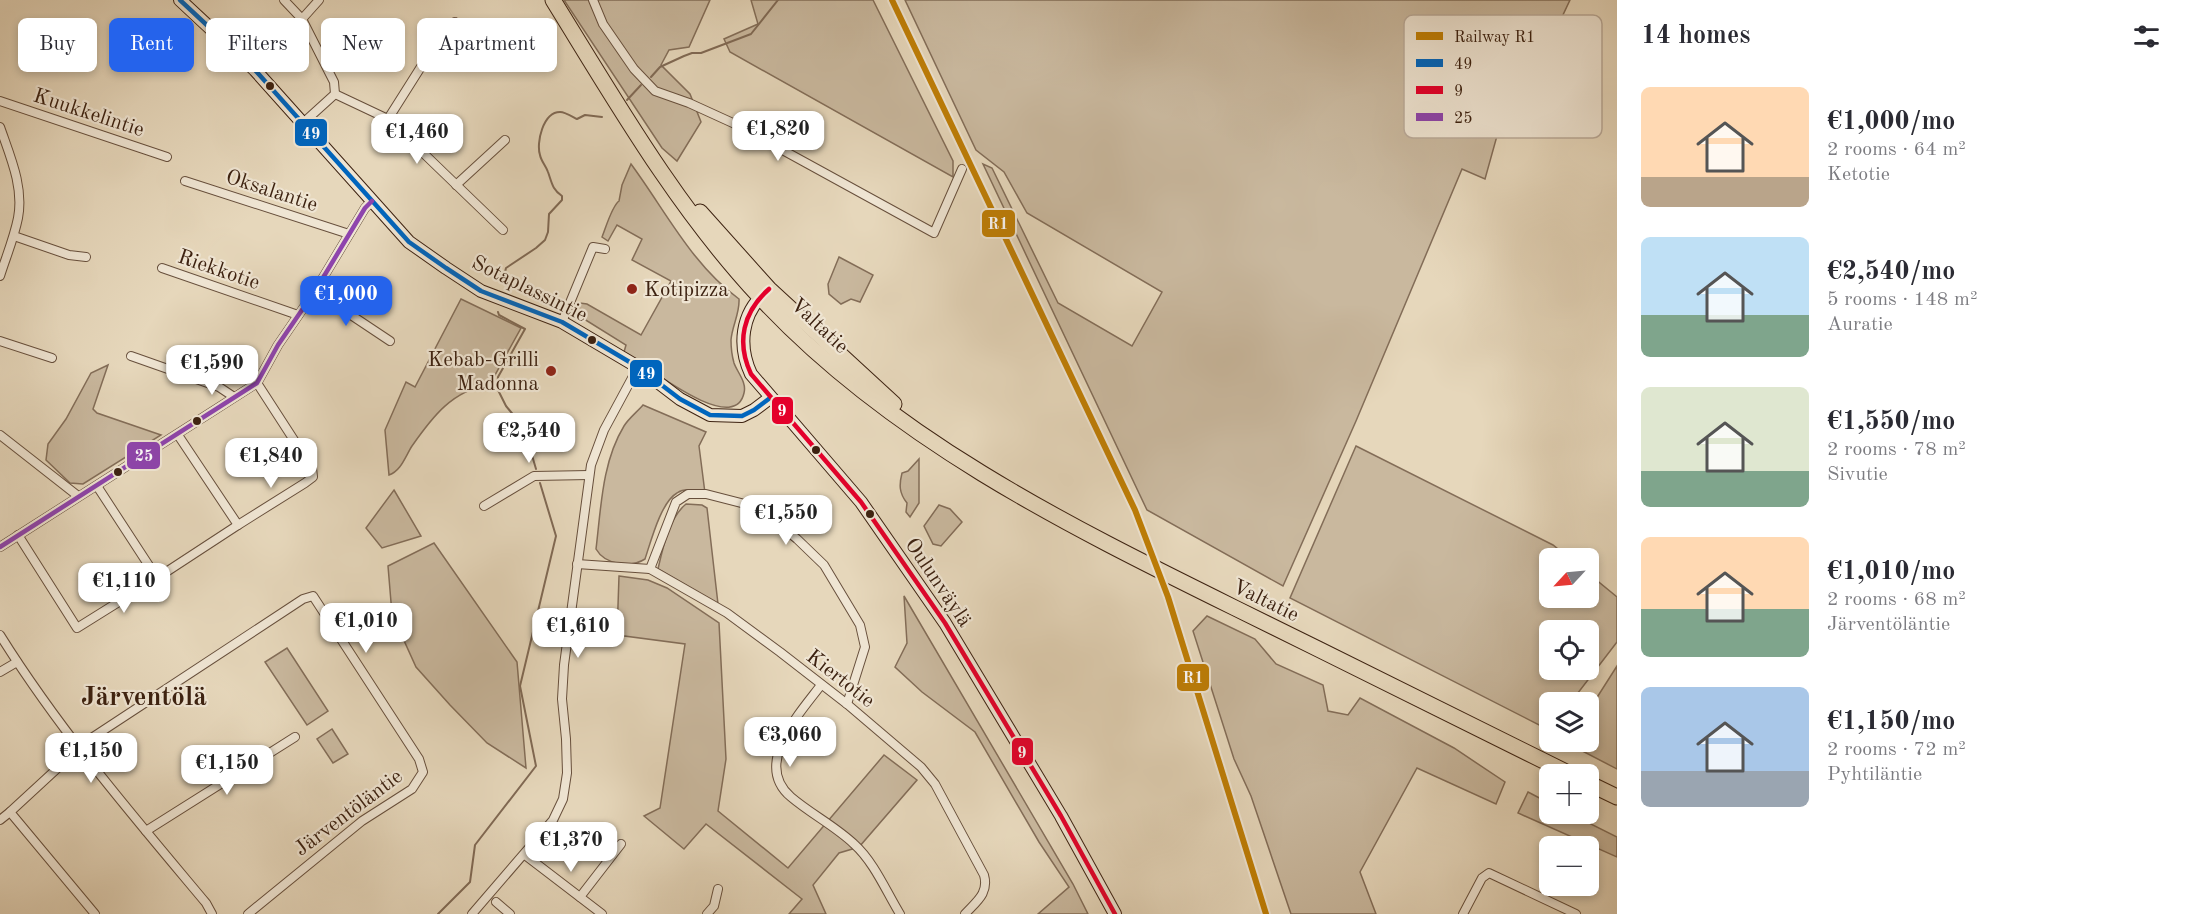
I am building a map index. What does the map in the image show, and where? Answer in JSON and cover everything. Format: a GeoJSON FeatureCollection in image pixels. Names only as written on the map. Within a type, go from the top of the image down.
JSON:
{"type":"FeatureCollection","features":[{"type":"Feature","properties":{"kind":"highway","name":"Valtatie"},"geometry":{"type":"LineString","coordinates":[[553,0],[644,145],[706,236],[764,293],[819,354],[923,437],[1050,513],[1128,554],[1550,764]]}},
{"type":"Feature","properties":{"kind":"highway"},"geometry":{"type":"LineString","coordinates":[[1599,788],[1617,797]]}},
{"type":"Feature","properties":{"kind":"street","name":"Sotaplassintie"},"geometry":{"type":"LineString","coordinates":[[180,0],[255,70],[409,242],[455,274],[481,291],[562,322],[638,367],[680,399],[710,415],[742,416],[770,398]]}},
{"type":"Feature","properties":{"kind":"street"},"geometry":{"type":"LineString","coordinates":[[284,0],[300,18]]}},
{"type":"Feature","properties":{"kind":"street"},"geometry":{"type":"LineString","coordinates":[[304,18],[319,0]]}},
{"type":"Feature","properties":{"kind":"street"},"geometry":{"type":"LineString","coordinates":[[593,0],[603,24],[634,69],[655,91],[689,103],[735,124],[934,233],[962,169]]}},
{"type":"Feature","properties":{"kind":"street"},"geometry":{"type":"LineString","coordinates":[[309,34],[334,82],[335,94]]}},
{"type":"Feature","properties":{"kind":"street"},"geometry":{"type":"LineString","coordinates":[[388,119],[418,72]]}},
{"type":"Feature","properties":{"kind":"street"},"geometry":{"type":"LineString","coordinates":[[303,123],[335,94]]}},
{"type":"Feature","properties":{"kind":"street"},"geometry":{"type":"LineString","coordinates":[[335,94],[388,119],[503,230]]}},
{"type":"Feature","properties":{"kind":"street","name":"Kuukkelintie"},"geometry":{"type":"LineString","coordinates":[[0,101],[167,157]]}},
{"type":"Feature","properties":{"kind":"street"},"geometry":{"type":"LineString","coordinates":[[0,127],[16,176],[20,198],[14,236],[0,276]]}},
{"type":"Feature","properties":{"kind":"street"},"geometry":{"type":"LineString","coordinates":[[456,185],[505,140]]}},
{"type":"Feature","properties":{"kind":"street","name":"Oksalantie"},"geometry":{"type":"LineString","coordinates":[[184,181],[349,234]]}},
{"type":"Feature","properties":{"kind":"street"},"geometry":{"type":"LineString","coordinates":[[0,547],[257,383],[278,345],[315,291],[365,208],[372,201]]}},
{"type":"Feature","properties":{"kind":"street"},"geometry":{"type":"LineString","coordinates":[[14,236],[69,255],[86,257]]}},
{"type":"Feature","properties":{"kind":"street"},"geometry":{"type":"LineString","coordinates":[[562,322],[593,247],[604,249]]}},
{"type":"Feature","properties":{"kind":"street","name":"Riekkotie"},"geometry":{"type":"LineString","coordinates":[[162,268],[298,315]]}},
{"type":"Feature","properties":{"kind":"street"},"geometry":{"type":"LineString","coordinates":[[315,291],[390,341]]}},
{"type":"Feature","properties":{"kind":"street","name":"Oulunväylä"},"geometry":{"type":"LineString","coordinates":[[764,293],[747,318],[743,329],[742,350],[751,374],[861,502],[945,623],[1061,816],[1115,914]]}},
{"type":"Feature","properties":{"kind":"street"},"geometry":{"type":"LineString","coordinates":[[0,341],[52,358]]}},
{"type":"Feature","properties":{"kind":"street"},"geometry":{"type":"LineString","coordinates":[[131,356],[219,387],[234,397]]}},
{"type":"Feature","properties":{"kind":"street"},"geometry":{"type":"LineString","coordinates":[[472,914],[553,820],[562,799],[567,773],[562,699],[564,665],[589,476],[604,430],[638,367]]}},
{"type":"Feature","properties":{"kind":"street"},"geometry":{"type":"LineString","coordinates":[[18,535],[77,628],[157,578],[313,477],[312,468],[257,383]]}},
{"type":"Feature","properties":{"kind":"street"},"geometry":{"type":"LineString","coordinates":[[0,435],[78,496]]}},
{"type":"Feature","properties":{"kind":"street"},"geometry":{"type":"LineString","coordinates":[[178,435],[238,525]]}},
{"type":"Feature","properties":{"kind":"street"},"geometry":{"type":"LineString","coordinates":[[484,506],[534,476],[589,476]]}},
{"type":"Feature","properties":{"kind":"street"},"geometry":{"type":"LineString","coordinates":[[97,486],[157,578]]}},
{"type":"Feature","properties":{"kind":"street"},"geometry":{"type":"LineString","coordinates":[[650,569],[676,502],[688,494],[706,494],[745,504],[770,517],[813,553],[824,566],[860,625],[865,647],[847,704]]}},
{"type":"Feature","properties":{"kind":"street","name":"Kiertotie"},"geometry":{"type":"LineString","coordinates":[[577,564],[650,569],[727,613],[847,704],[921,766],[935,784],[987,883],[986,892],[965,914]]}},
{"type":"Feature","properties":{"kind":"street","name":"Järventöläntie"},"geometry":{"type":"LineString","coordinates":[[79,749],[92,738],[303,599],[313,596],[419,759],[423,772],[412,789],[362,821],[248,914]]}},
{"type":"Feature","properties":{"kind":"street"},"geometry":{"type":"LineString","coordinates":[[0,635],[16,662],[79,749],[206,903],[212,914]]}},
{"type":"Feature","properties":{"kind":"street"},"geometry":{"type":"LineString","coordinates":[[0,672],[16,662]]}},
{"type":"Feature","properties":{"kind":"street"},"geometry":{"type":"LineString","coordinates":[[821,685],[784,737],[776,768],[778,779],[790,796],[845,837],[866,858],[900,914]]}},
{"type":"Feature","properties":{"kind":"street"},"geometry":{"type":"LineString","coordinates":[[146,831],[294,737]]}},
{"type":"Feature","properties":{"kind":"street"},"geometry":{"type":"LineString","coordinates":[[0,820],[79,749]]}},
{"type":"Feature","properties":{"kind":"street"},"geometry":{"type":"LineString","coordinates":[[10,812],[95,914]]}},
{"type":"Feature","properties":{"kind":"street"},"geometry":{"type":"LineString","coordinates":[[580,897],[621,844]]}},
{"type":"Feature","properties":{"kind":"street"},"geometry":{"type":"LineString","coordinates":[[525,855],[599,913]]}},
{"type":"Feature","properties":{"kind":"street"},"geometry":{"type":"LineString","coordinates":[[1463,914],[1482,878],[1489,873],[1575,914]]}},
{"type":"Feature","properties":{"kind":"street"},"geometry":{"type":"LineString","coordinates":[[707,914],[714,906],[718,889]]}},
{"type":"Feature","properties":{"kind":"street"},"geometry":{"type":"LineString","coordinates":[[496,902],[510,914]]}},
{"type":"Feature","properties":{"kind":"shaded area"},"geometry":{"type":"Polygon","coordinates":[[[564,0],[710,0],[689,47],[669,50],[661,65],[690,94],[701,122],[677,161],[662,148],[564,0]]]}},
{"type":"Feature","properties":{"kind":"shaded area"},"geometry":{"type":"Polygon","coordinates":[[[751,0],[873,0],[953,161],[953,177],[730,52],[724,39],[758,24],[751,0]]]}},
{"type":"Feature","properties":{"kind":"shaded area"},"geometry":{"type":"Polygon","coordinates":[[[905,0],[1570,0],[1563,15],[1404,15],[1404,138],[1496,138],[1485,179],[1462,169],[1356,421],[1283,586],[1147,510],[983,164],[992,168],[1058,303],[1132,346],[1162,292],[1027,213],[1004,172],[976,150],[905,0]]]}},
{"type":"Feature","properties":{"kind":"shaded area"},"geometry":{"type":"Polygon","coordinates":[[[631,164],[693,253],[722,285],[739,299],[731,346],[734,363],[745,389],[737,405],[724,407],[707,403],[687,394],[624,352],[626,345],[576,314],[580,303],[587,304],[641,335],[671,281],[632,260],[642,239],[617,225],[608,241],[602,237],[619,201],[622,185],[631,164]]]}},
{"type":"Feature","properties":{"kind":"shaded area"},"geometry":{"type":"Polygon","coordinates":[[[839,257],[873,275],[860,302],[851,299],[841,304],[829,294],[828,284],[839,257]]]}},
{"type":"Feature","properties":{"kind":"shaded area"},"geometry":{"type":"Polygon","coordinates":[[[461,299],[521,328],[490,384],[465,392],[445,406],[420,435],[400,467],[389,475],[385,430],[406,382],[415,387],[461,299]]]}},
{"type":"Feature","properties":{"kind":"shaded area"},"geometry":{"type":"Polygon","coordinates":[[[108,365],[93,409],[97,413],[161,435],[83,484],[70,483],[46,460],[48,444],[66,419],[91,373],[108,365]]]}},
{"type":"Feature","properties":{"kind":"shaded area"},"geometry":{"type":"Polygon","coordinates":[[[643,405],[706,432],[699,446],[705,493],[680,491],[671,498],[661,513],[645,559],[626,564],[612,562],[605,559],[596,549],[607,470],[617,440],[626,423],[643,405]]]}},
{"type":"Feature","properties":{"kind":"shaded area"},"geometry":{"type":"Polygon","coordinates":[[[1356,446],[1557,548],[1539,548],[1539,608],[1599,608],[1599,582],[1617,597],[1617,642],[1599,665],[1599,620],[1539,620],[1539,680],[1588,680],[1579,692],[1539,692],[1539,725],[1290,598],[1356,446]]]}},
{"type":"Feature","properties":{"kind":"shaded area"},"geometry":{"type":"Polygon","coordinates":[[[919,459],[919,503],[910,517],[906,512],[907,503],[900,489],[900,481],[902,473],[908,471],[919,459]]]}},
{"type":"Feature","properties":{"kind":"shaded area"},"geometry":{"type":"Polygon","coordinates":[[[394,490],[421,536],[382,548],[366,528],[394,490]]]}},
{"type":"Feature","properties":{"kind":"shaded area"},"geometry":{"type":"Polygon","coordinates":[[[686,504],[702,505],[707,508],[718,604],[658,569],[671,525],[686,504]]]}},
{"type":"Feature","properties":{"kind":"shaded area"},"geometry":{"type":"Polygon","coordinates":[[[939,505],[950,509],[962,522],[941,546],[933,544],[924,526],[939,505]]]}},
{"type":"Feature","properties":{"kind":"shaded area"},"geometry":{"type":"Polygon","coordinates":[[[434,543],[517,662],[526,768],[487,743],[416,667],[392,614],[388,566],[434,543]]]}},
{"type":"Feature","properties":{"kind":"shaded area"},"geometry":{"type":"Polygon","coordinates":[[[619,576],[648,580],[667,588],[719,623],[726,759],[718,811],[788,868],[884,755],[917,780],[859,847],[839,853],[813,885],[826,914],[789,914],[802,899],[706,824],[684,849],[644,816],[660,808],[685,644],[617,635],[619,576]]]}},
{"type":"Feature","properties":{"kind":"shaded area"},"geometry":{"type":"Polygon","coordinates":[[[904,596],[1073,884],[1088,914],[1038,914],[1069,887],[1039,842],[975,732],[922,692],[895,667],[907,643],[904,596]]]}},
{"type":"Feature","properties":{"kind":"shaded area"},"geometry":{"type":"Polygon","coordinates":[[[1207,616],[1255,639],[1276,664],[1323,685],[1328,711],[1348,715],[1360,698],[1454,748],[1505,782],[1496,804],[1417,768],[1360,872],[1376,914],[1291,914],[1251,796],[1234,759],[1193,631],[1207,616]]]}},
{"type":"Feature","properties":{"kind":"shaded area"},"geometry":{"type":"Polygon","coordinates":[[[287,648],[328,711],[307,725],[265,662],[287,648]]]}},
{"type":"Feature","properties":{"kind":"shaded area"},"geometry":{"type":"Polygon","coordinates":[[[1617,666],[1617,769],[1584,752],[1599,752],[1599,694],[1617,666]]]}},
{"type":"Feature","properties":{"kind":"shaded area"},"geometry":{"type":"Polygon","coordinates":[[[332,729],[348,754],[333,763],[317,739],[332,729]]]}},
{"type":"Feature","properties":{"kind":"shaded area"},"geometry":{"type":"Polygon","coordinates":[[[1528,792],[1539,798],[1539,822],[1518,813],[1528,792]]]}},
{"type":"Feature","properties":{"kind":"shaded area"},"geometry":{"type":"Polygon","coordinates":[[[1543,824],[1591,824],[1617,837],[1617,857],[1599,849],[1599,836],[1570,836],[1543,824]]]}},
{"type":"Feature","properties":{"kind":"waterway"},"geometry":{"type":"LineString","coordinates":[[651,77],[660,67],[684,56],[701,53],[751,34],[778,0]]}},
{"type":"Feature","properties":{"kind":"waterway"},"geometry":{"type":"LineString","coordinates":[[627,100],[641,85]]}},
{"type":"Feature","properties":{"kind":"waterway"},"geometry":{"type":"LineString","coordinates":[[507,285],[504,276],[506,268],[545,240],[549,214],[562,200],[562,196],[553,186],[540,155],[540,136],[545,122],[554,113],[560,112],[577,119],[585,115],[602,117]]}},
{"type":"Feature","properties":{"kind":"waterway"},"geometry":{"type":"LineString","coordinates":[[498,312],[499,315],[525,329],[498,377],[497,388],[506,406],[524,428],[536,469]]}},
{"type":"Feature","properties":{"kind":"waterway"},"geometry":{"type":"LineString","coordinates":[[438,914],[470,882],[475,845],[536,766],[520,686],[556,536],[540,483]]}},
{"type":"Feature","properties":{"kind":"rail line","name":"R1"},"geometry":{"type":"LineString","coordinates":[[892,0],[1135,510],[1168,597],[1266,914]]}},
{"type":"Feature","properties":{"kind":"transit line","name":"49"},"geometry":{"type":"LineString","coordinates":[[180,0],[255,70],[409,242],[446,268],[481,291],[562,322],[638,367],[680,399],[710,415],[742,416],[770,398]]}},
{"type":"Feature","properties":{"kind":"transit line","name":"25"},"geometry":{"type":"LineString","coordinates":[[0,547],[257,383],[278,345],[315,291],[365,208],[372,201]]}},
{"type":"Feature","properties":{"kind":"transit line","name":"9"},"geometry":{"type":"LineString","coordinates":[[769,289],[753,307],[745,328],[744,350],[751,374],[861,502],[945,623],[1061,816],[1115,914]]}},
{"type":"Feature","properties":{"kind":"place","name":"Kotipizza"},"geometry":{"type":"Point","coordinates":[632,289]}},
{"type":"Feature","properties":{"kind":"place","name":"Kebab-Grilli Madonna"},"geometry":{"type":"Point","coordinates":[551,371]}},
{"type":"Feature","properties":{"kind":"district","name":"Järventölä"},"geometry":{"type":"Point","coordinates":[144,696]}}]}
